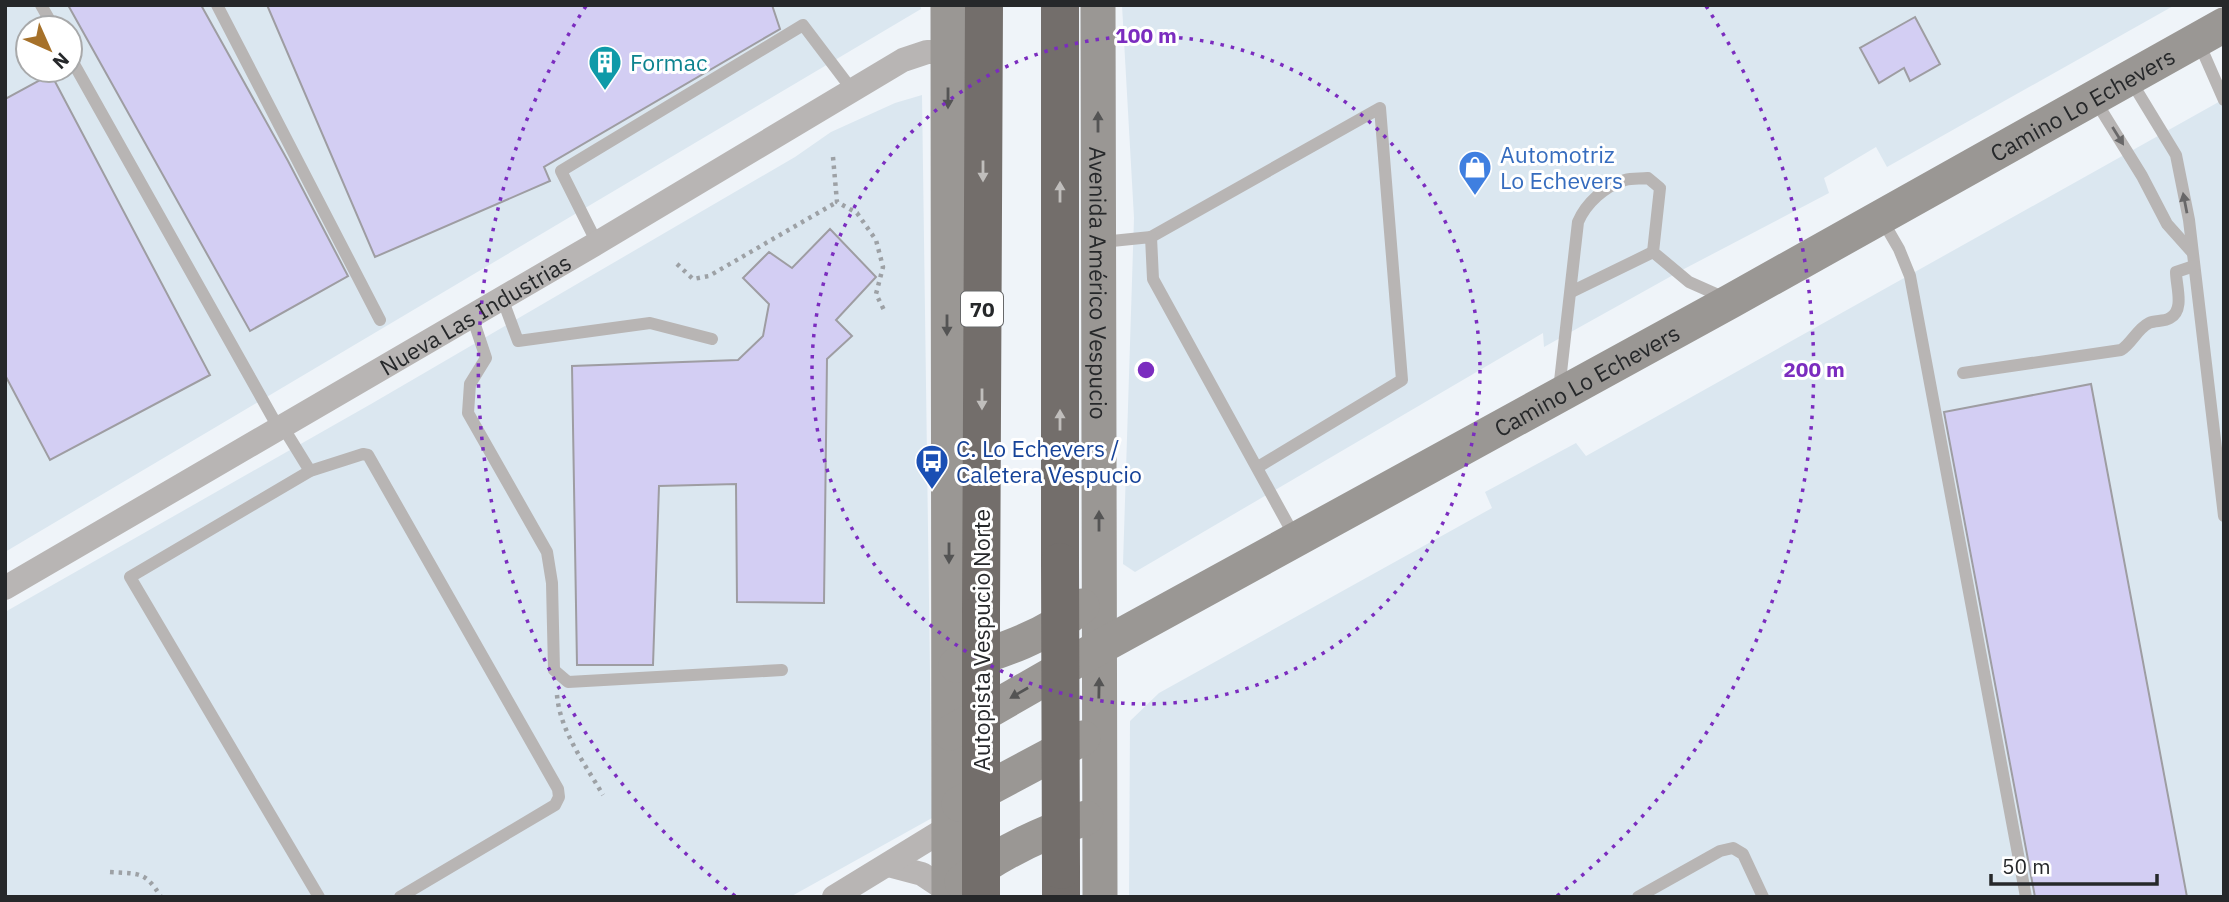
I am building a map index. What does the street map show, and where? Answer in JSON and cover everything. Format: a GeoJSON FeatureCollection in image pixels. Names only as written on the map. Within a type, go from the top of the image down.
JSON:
{"type":"FeatureCollection","features":[{"type":"Feature","properties":{"kind":"highway","name":"Autopista Vespucio Norte"},"geometry":{"type":"LineString","coordinates":[[960,895],[981,612],[984,5]]}},
{"type":"Feature","properties":{"kind":"highway"},"geometry":{"type":"LineString","coordinates":[[1060,5],[1061,883]]}},
{"type":"Feature","properties":{"kind":"main road"},"geometry":{"type":"LineString","coordinates":[[948,5],[950,818],[960,895]]}},
{"type":"Feature","properties":{"kind":"main road","name":"Avenida Américo Vespucio"},"geometry":{"type":"LineString","coordinates":[[1098,5],[1100,897]]}},
{"type":"Feature","properties":{"kind":"main road","name":"Camino Lo Echevers"},"geometry":{"type":"LineString","coordinates":[[950,733],[1159,614],[1731,301],[2210,32]]}},
{"type":"Feature","properties":{"kind":"main road"},"geometry":{"type":"LineString","coordinates":[[949,667],[1029,638],[1077,610],[1099,589],[1126,608],[1159,614]]}},
{"type":"Feature","properties":{"kind":"main road"},"geometry":{"type":"LineString","coordinates":[[950,818],[1098,730]]}},
{"type":"Feature","properties":{"kind":"main road"},"geometry":{"type":"LineString","coordinates":[[960,895],[1001,856],[1034,839],[1099,813]]}},
{"type":"Feature","properties":{"kind":"street","name":"Nueva Las Industrias"},"geometry":{"type":"LineString","coordinates":[[5,588],[914,55],[927,51],[948,52]]}},
{"type":"Feature","properties":{"kind":"street"},"geometry":{"type":"LineString","coordinates":[[834,897],[888,865],[950,818]]}},
{"type":"Feature","properties":{"kind":"street"},"geometry":{"type":"LineString","coordinates":[[888,865],[922,874],[960,895]]}},
{"type":"Feature","properties":{"kind":"lane"},"geometry":{"type":"LineString","coordinates":[[217,5],[380,320]]}},
{"type":"Feature","properties":{"kind":"lane"},"geometry":{"type":"LineString","coordinates":[[597,243],[561,171],[803,25],[853,91]]}},
{"type":"Feature","properties":{"kind":"lane"},"geometry":{"type":"LineString","coordinates":[[2210,32],[2224,100]]}},
{"type":"Feature","properties":{"kind":"lane"},"geometry":{"type":"LineString","coordinates":[[2129,77],[2176,155],[2194,266],[2224,516]]}},
{"type":"Feature","properties":{"kind":"lane"},"geometry":{"type":"LineString","coordinates":[[84,82],[279,429],[286,432],[310,471]]}},
{"type":"Feature","properties":{"kind":"lane"},"geometry":{"type":"LineString","coordinates":[[2093,97],[2142,176],[2167,224],[2192,252]]}},
{"type":"Feature","properties":{"kind":"lane"},"geometry":{"type":"LineString","coordinates":[[1099,243],[1151,237],[1380,108],[1402,380],[1258,467]]}},
{"type":"Feature","properties":{"kind":"lane"},"geometry":{"type":"LineString","coordinates":[[1558,396],[1578,222],[1584,208],[1603,192],[1625,180],[1648,178],[1660,188],[1653,253]]}},
{"type":"Feature","properties":{"kind":"lane"},"geometry":{"type":"LineString","coordinates":[[1880,217],[1899,249],[1909,276],[2026,897]]}},
{"type":"Feature","properties":{"kind":"lane"},"geometry":{"type":"LineString","coordinates":[[1151,237],[1153,279],[1296,539]]}},
{"type":"Feature","properties":{"kind":"lane"},"geometry":{"type":"LineString","coordinates":[[1653,253],[1689,282],[1731,301]]}},
{"type":"Feature","properties":{"kind":"lane"},"geometry":{"type":"LineString","coordinates":[[1570,292],[1653,253]]}},
{"type":"Feature","properties":{"kind":"lane"},"geometry":{"type":"LineString","coordinates":[[1963,373],[2121,349],[2150,323],[2167,320],[2175,315],[2179,307],[2176,272],[2194,266]]}},
{"type":"Feature","properties":{"kind":"lane"},"geometry":{"type":"LineString","coordinates":[[502,298],[518,341],[650,323],[712,339]]}},
{"type":"Feature","properties":{"kind":"lane"},"geometry":{"type":"LineString","coordinates":[[472,316],[486,358],[470,384],[468,413],[547,552],[552,583],[554,670],[568,682],[782,670]]}},
{"type":"Feature","properties":{"kind":"lane"},"geometry":{"type":"LineString","coordinates":[[319,897],[130,578],[310,471],[358,454],[368,455],[558,789],[559,797],[555,805],[400,897]]}},
{"type":"Feature","properties":{"kind":"lane"},"geometry":{"type":"LineString","coordinates":[[1638,897],[1720,851],[1733,848],[1743,854],[1763,897]]}},
{"type":"Feature","properties":{"kind":"path"},"geometry":{"type":"LineString","coordinates":[[833,157],[837,202]]}},
{"type":"Feature","properties":{"kind":"path"},"geometry":{"type":"LineString","coordinates":[[677,264],[693,279],[709,276],[837,202]]}},
{"type":"Feature","properties":{"kind":"path"},"geometry":{"type":"LineString","coordinates":[[837,202],[857,213],[876,240],[883,267],[876,294],[884,310]]}},
{"type":"Feature","properties":{"kind":"path"},"geometry":{"type":"LineString","coordinates":[[554,670],[558,707],[576,750],[603,795]]}},
{"type":"Feature","properties":{"kind":"path"},"geometry":{"type":"LineString","coordinates":[[110,872],[143,874],[150,879],[161,897]]}},
{"type":"Feature","properties":{"kind":"shaded area"},"geometry":{"type":"Polygon","coordinates":[[[5,5],[920,5],[921,9],[5,552],[5,5]]]}},
{"type":"Feature","properties":{"kind":"shaded area"},"geometry":{"type":"Polygon","coordinates":[[[1122,5],[2175,5],[1887,167],[1876,147],[1824,178],[1829,193],[1544,347],[1543,333],[1135,572],[1123,564],[1134,218],[1122,5]]]}},
{"type":"Feature","properties":{"kind":"shaded area"},"geometry":{"type":"Polygon","coordinates":[[[922,95],[932,818],[790,897],[5,897],[5,612],[371,404],[795,157],[831,132],[895,103],[922,95]]]}},
{"type":"Feature","properties":{"kind":"shaded area"},"geometry":{"type":"Polygon","coordinates":[[[2224,99],[2224,897],[1129,897],[1130,721],[1159,693],[1492,508],[1485,492],[1576,443],[1586,456],[2224,99]]]}},
{"type":"Feature","properties":{"kind":"building"},"geometry":{"type":"Polygon","coordinates":[[[68,5],[201,5],[348,276],[250,331],[84,34],[84,14],[73,14],[68,5]]]}},
{"type":"Feature","properties":{"kind":"building"},"geometry":{"type":"Polygon","coordinates":[[[267,5],[772,5],[780,29],[544,167],[550,181],[375,257],[267,5]]]}},
{"type":"Feature","properties":{"kind":"building"},"geometry":{"type":"Polygon","coordinates":[[[1915,17],[1940,64],[1910,81],[1904,68],[1879,83],[1860,48],[1915,17]]]}},
{"type":"Feature","properties":{"kind":"building"},"geometry":{"type":"Polygon","coordinates":[[[33,84],[56,84],[210,375],[50,460],[5,375],[5,99],[33,84]]]}},
{"type":"Feature","properties":{"kind":"building"},"geometry":{"type":"Polygon","coordinates":[[[830,229],[876,277],[836,320],[852,336],[827,359],[824,603],[737,602],[736,484],[659,486],[653,665],[577,665],[572,366],[738,360],[763,336],[769,304],[743,278],[769,252],[792,268],[830,229]]]}},
{"type":"Feature","properties":{"kind":"building"},"geometry":{"type":"Polygon","coordinates":[[[2091,384],[2187,897],[2035,897],[1944,412],[2091,384]]]}},
{"type":"Feature","properties":{"kind":"place","name":"Formac"},"geometry":{"type":"Point","coordinates":[605,92]}},
{"type":"Feature","properties":{"kind":"place","name":"Automotriz Lo Echevers"},"geometry":{"type":"Point","coordinates":[1475,197]}},
{"type":"Feature","properties":{"kind":"place","name":"C. Lo Echevers / Caletera Vespucio"},"geometry":{"type":"Point","coordinates":[932,491]}}]}
